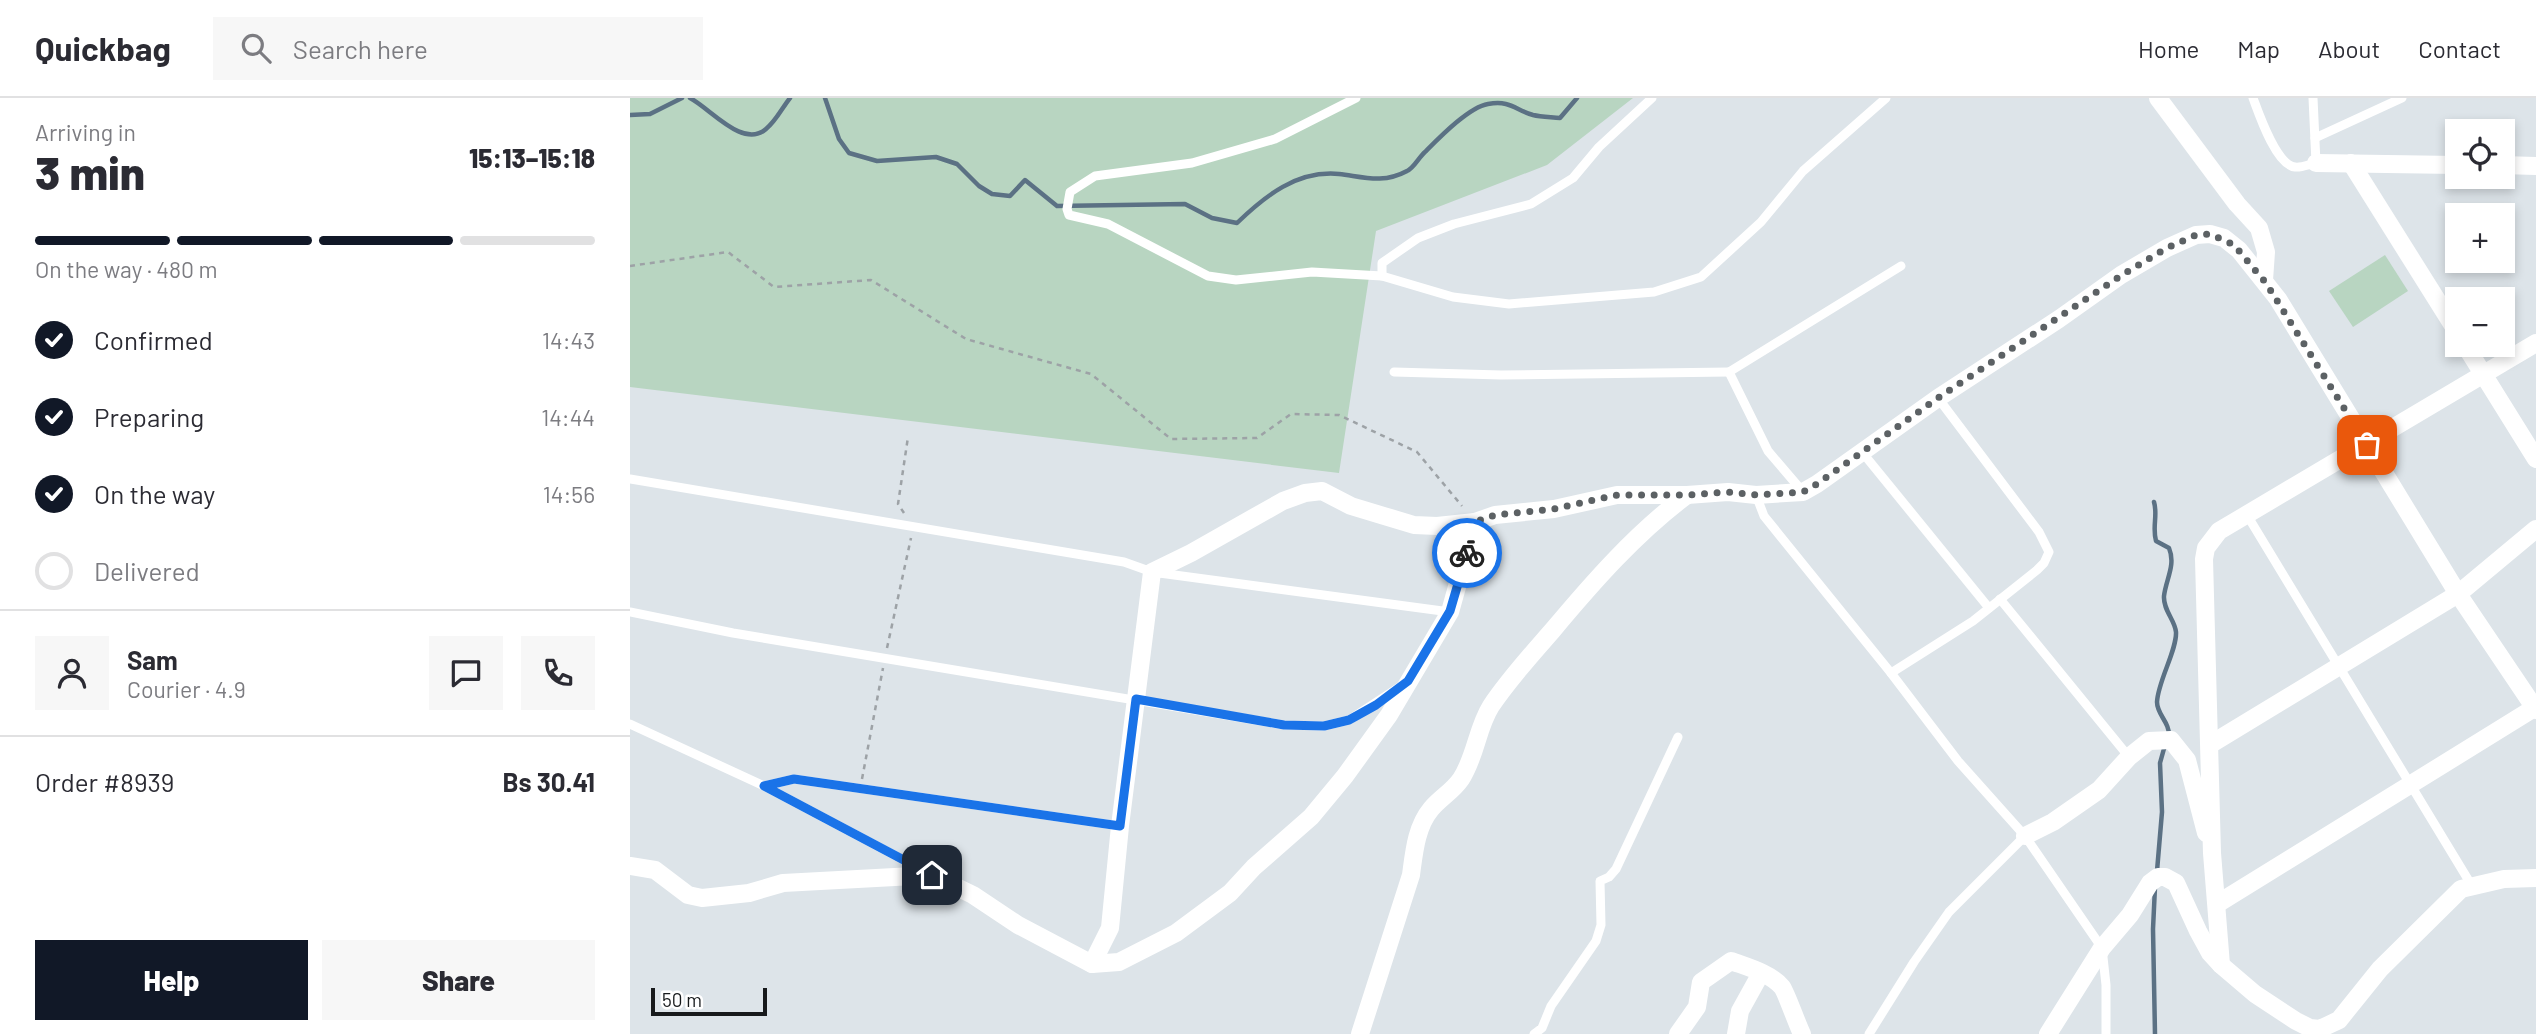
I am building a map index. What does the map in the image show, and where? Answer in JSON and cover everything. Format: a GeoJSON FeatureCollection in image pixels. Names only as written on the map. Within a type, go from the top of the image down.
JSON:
{"type":"FeatureCollection","features":[{"type":"Feature","properties":{"kind":"street"},"geometry":{"type":"LineString","coordinates":[[2158,98],[2237,204],[2259,228],[2266,252],[2264,280]]}},
{"type":"Feature","properties":{"kind":"street"},"geometry":{"type":"LineString","coordinates":[[2316,163],[2445,165]]}},
{"type":"Feature","properties":{"kind":"street"},"geometry":{"type":"LineString","coordinates":[[2351,163],[2445,313]]}},
{"type":"Feature","properties":{"kind":"street"},"geometry":{"type":"LineString","coordinates":[[2515,165],[2536,166]]}},
{"type":"Feature","properties":{"kind":"street"},"geometry":{"type":"LineString","coordinates":[[1092,964],[1110,928],[1152,572],[1283,501],[1305,493],[1322,492],[1351,506],[1414,525],[1437,526],[1475,522],[1495,515],[1554,509],[1617,495],[1728,492],[1756,495],[1803,492],[2122,275],[2167,248],[2196,235],[2210,234],[2234,245],[2278,299],[2458,594],[2536,708],[2217,904]]}},
{"type":"Feature","properties":{"kind":"street"},"geometry":{"type":"LineString","coordinates":[[2221,965],[2212,853],[2204,559],[2211,538],[2536,343]]}},
{"type":"Feature","properties":{"kind":"street"},"geometry":{"type":"LineString","coordinates":[[2473,357],[2536,459]]}},
{"type":"Feature","properties":{"kind":"street"},"geometry":{"type":"LineString","coordinates":[[1360,1034],[1411,875],[1419,830],[1428,812],[1460,780],[1477,743],[1482,722],[1491,706],[1582,596],[1655,519],[1687,495]]}},
{"type":"Feature","properties":{"kind":"street"},"geometry":{"type":"LineString","coordinates":[[630,866],[655,870],[688,895],[702,898],[749,893],[783,883],[932,875],[973,895],[1018,925],[1092,964],[1119,962],[1176,933],[1230,893],[1319,807],[1384,722],[1450,611],[1475,522]]}},
{"type":"Feature","properties":{"kind":"street"},"geometry":{"type":"LineString","coordinates":[[2211,744],[2458,594],[2536,529]]}},
{"type":"Feature","properties":{"kind":"street"},"geometry":{"type":"LineString","coordinates":[[2025,836],[2053,822],[2099,790],[2129,757],[2149,741],[2171,740],[2187,760],[2212,853]]}},
{"type":"Feature","properties":{"kind":"street"},"geometry":{"type":"LineString","coordinates":[[2048,1034],[2102,948],[2130,915],[2150,883],[2158,877],[2165,877],[2176,883],[2197,931],[2221,965],[2255,994],[2296,1021],[2310,1028],[2320,1029],[2339,1020],[2380,969],[2461,889],[2504,878],[2536,878]]}},
{"type":"Feature","properties":{"kind":"street"},"geometry":{"type":"LineString","coordinates":[[1678,1034],[1697,1007],[1701,982],[1731,961],[1761,972],[1783,988],[1793,1018],[1802,1034]]}},
{"type":"Feature","properties":{"kind":"street"},"geometry":{"type":"LineString","coordinates":[[1736,1034],[1740,1012],[1761,972]]}},
{"type":"Feature","properties":{"kind":"lane"},"geometry":{"type":"LineString","coordinates":[[1356,98],[1275,139],[1192,163],[1095,176],[1070,192],[1067,209],[1069,215],[1108,224],[1208,276],[1236,280],[1312,272],[1382,275],[1454,297],[1509,304],[1654,292],[1701,277],[1761,222],[1803,171],[1886,98]]}},
{"type":"Feature","properties":{"kind":"lane"},"geometry":{"type":"LineString","coordinates":[[1382,275],[1382,263],[1418,238],[1454,224],[1531,204],[1573,178],[1598,146],[1652,98]]}},
{"type":"Feature","properties":{"kind":"lane"},"geometry":{"type":"LineString","coordinates":[[2253,98],[2271,141],[2286,164],[2296,167],[2316,163],[2313,98]]}},
{"type":"Feature","properties":{"kind":"lane"},"geometry":{"type":"LineString","coordinates":[[2315,138],[2402,98]]}},
{"type":"Feature","properties":{"kind":"lane"},"geometry":{"type":"LineString","coordinates":[[1394,372],[1501,375],[1729,372],[1902,266]]}},
{"type":"Feature","properties":{"kind":"lane"},"geometry":{"type":"LineString","coordinates":[[1729,372],[1768,451],[1803,492]]}},
{"type":"Feature","properties":{"kind":"lane"},"geometry":{"type":"LineString","coordinates":[[1891,673],[1973,621],[2045,563],[2049,552],[2046,542],[1938,398]]}},
{"type":"Feature","properties":{"kind":"lane"},"geometry":{"type":"LineString","coordinates":[[1862,452],[1989,608]]}},
{"type":"Feature","properties":{"kind":"lane"},"geometry":{"type":"LineString","coordinates":[[630,480],[1124,562],[1152,572],[1450,611]]}},
{"type":"Feature","properties":{"kind":"lane"},"geometry":{"type":"LineString","coordinates":[[1756,495],[1764,516],[1891,673],[1958,761],[2025,836],[2102,948],[2106,985],[2106,1034]]}},
{"type":"Feature","properties":{"kind":"lane"},"geometry":{"type":"LineString","coordinates":[[2247,515],[2472,886]]}},
{"type":"Feature","properties":{"kind":"lane"},"geometry":{"type":"LineString","coordinates":[[2000,600],[2129,757]]}},
{"type":"Feature","properties":{"kind":"lane"},"geometry":{"type":"LineString","coordinates":[[630,612],[733,633],[1284,725],[1324,726],[1349,720],[1376,705],[1408,681]]}},
{"type":"Feature","properties":{"kind":"lane"},"geometry":{"type":"LineString","coordinates":[[630,724],[764,786],[932,875]]}},
{"type":"Feature","properties":{"kind":"lane"},"geometry":{"type":"LineString","coordinates":[[1534,1034],[1542,1028],[1551,1006],[1596,941],[1601,925],[1600,881],[1609,877],[1616,869],[1678,737]]}},
{"type":"Feature","properties":{"kind":"lane"},"geometry":{"type":"LineString","coordinates":[[764,786],[794,779],[1120,826]]}},
{"type":"Feature","properties":{"kind":"lane"},"geometry":{"type":"LineString","coordinates":[[1869,1034],[1949,912],[2025,836]]}},
{"type":"Feature","properties":{"kind":"path"},"geometry":{"type":"LineString","coordinates":[[630,266],[728,252],[774,287],[871,280],[966,339],[1091,374],[1171,439],[1257,438],[1291,414],[1339,415],[1417,452],[1475,522]]}},
{"type":"Feature","properties":{"kind":"path"},"geometry":{"type":"LineString","coordinates":[[860,789],[914,527],[898,504],[908,437]]}},
{"type":"Feature","properties":{"kind":"green space"},"geometry":{"type":"Polygon","coordinates":[[[630,98],[1633,98],[1547,165],[1376,231],[1339,473],[630,387],[630,98]]]}},
{"type":"Feature","properties":{"kind":"green space"},"geometry":{"type":"Polygon","coordinates":[[[2385,255],[2408,291],[2353,327],[2329,291],[2385,255]]]}},
{"type":"Feature","properties":{"kind":"waterway"},"geometry":{"type":"LineString","coordinates":[[630,115],[650,114],[682,98]]}},
{"type":"Feature","properties":{"kind":"waterway"},"geometry":{"type":"LineString","coordinates":[[690,98],[727,125],[747,134],[757,134],[766,129],[790,98]]}},
{"type":"Feature","properties":{"kind":"waterway"},"geometry":{"type":"LineString","coordinates":[[825,98],[839,139],[849,153],[877,161],[936,157],[957,164],[979,186],[992,194],[1010,196],[1025,180],[1057,206],[1185,204],[1212,218],[1237,223],[1259,203],[1283,187],[1309,176],[1339,174],[1382,178],[1407,171],[1455,124],[1480,106],[1502,103],[1533,115],[1560,118],[1577,98]]}},
{"type":"Feature","properties":{"kind":"waterway"},"geometry":{"type":"LineString","coordinates":[[2154,502],[2156,541],[2169,548],[2171,554],[2164,601],[2176,632],[2157,702],[2168,727],[2169,737]]}},
{"type":"Feature","properties":{"kind":"waterway"},"geometry":{"type":"LineString","coordinates":[[2157,871],[2162,812],[2160,763],[2165,745]]}},
{"type":"Feature","properties":{"kind":"waterway"},"geometry":{"type":"LineString","coordinates":[[2155,887],[2155,1034]]}},
{"type":"Feature","properties":{"kind":"way so far"},"geometry":{"type":"LineString","coordinates":[[1467,553],[1475,522],[1495,515],[1554,509],[1617,495],[1728,492],[1756,495],[1803,492],[2122,275],[2167,248],[2196,235],[2210,234],[2224,238],[2234,245],[2266,283],[2367,445]]}},
{"type":"Feature","properties":{"kind":"route"},"geometry":{"type":"LineString","coordinates":[[932,875],[764,786],[794,779],[1120,826],[1136,699],[1284,725],[1324,726],[1349,720],[1376,705],[1408,681],[1450,611],[1467,553]]}}]}
